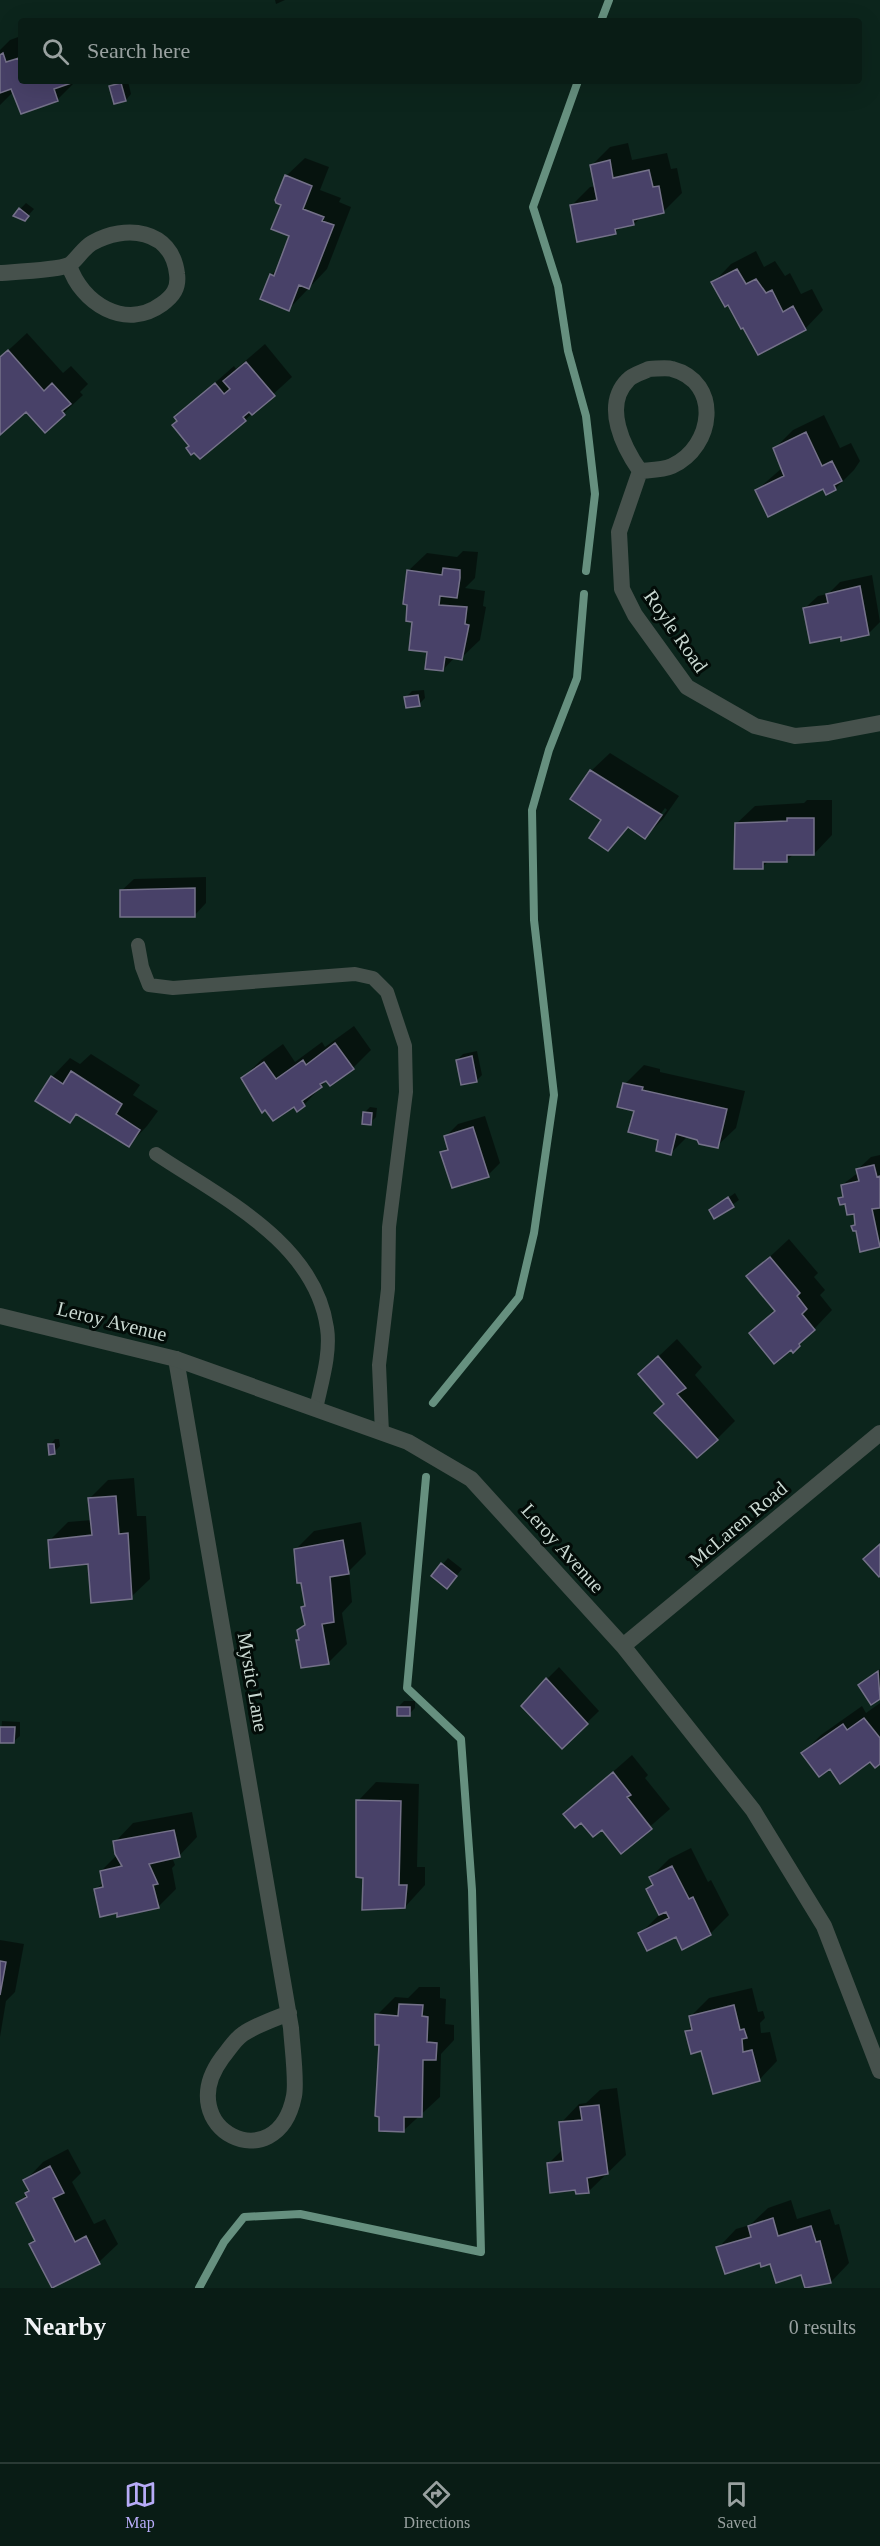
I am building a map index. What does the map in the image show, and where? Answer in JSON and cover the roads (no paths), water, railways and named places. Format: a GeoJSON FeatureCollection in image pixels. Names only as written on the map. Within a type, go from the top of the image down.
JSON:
{"type":"FeatureCollection","features":[{"type":"Feature","properties":{"kind":"street"},"geometry":{"type":"LineString","coordinates":[[0,273],[69,265],[78,253],[105,237],[121,233],[153,235],[172,257],[177,273],[178,288],[168,300],[154,310],[122,315],[104,309],[87,296],[74,279],[69,265]]}},
{"type":"Feature","properties":{"kind":"street"},"geometry":{"type":"LineString","coordinates":[[649,369],[673,369],[698,384],[708,411],[704,435],[692,452],[672,466],[640,471],[624,448],[616,424],[619,399],[628,380],[649,369]]}},
{"type":"Feature","properties":{"kind":"street","name":"Royle Road"},"geometry":{"type":"LineString","coordinates":[[640,471],[619,532],[622,589],[635,615],[687,687],[755,726],[795,736],[828,733],[880,723]]}},
{"type":"Feature","properties":{"kind":"street","name":"Leroy Avenue"},"geometry":{"type":"LineString","coordinates":[[0,1316],[176,1359],[382,1433],[432,1454],[471,1479],[623,1647],[753,1810],[824,1926],[880,2071]]}},
{"type":"Feature","properties":{"kind":"street","name":"Mystic Lane"},"geometry":{"type":"LineString","coordinates":[[176,1359],[289,2013],[294,2095],[286,2118],[272,2135],[249,2142],[230,2137],[218,2124],[207,2103],[210,2075],[241,2034],[289,2013]]}},
{"type":"Feature","properties":{"kind":"street","name":"McLaren Road"},"geometry":{"type":"LineString","coordinates":[[623,1647],[880,1433]]}},
{"type":"Feature","properties":{"kind":"lane"},"geometry":{"type":"LineString","coordinates":[[138,945],[142,967],[149,985],[173,988],[355,974],[373,978],[387,992],[405,1046],[406,1092],[392,1195],[388,1289],[379,1365],[382,1433]]}},
{"type":"Feature","properties":{"kind":"lane"},"geometry":{"type":"LineString","coordinates":[[156,1154],[260,1224],[296,1258],[310,1279],[328,1329],[325,1364],[316,1409]]}},
{"type":"Feature","properties":{"kind":"waterway"},"geometry":{"type":"LineString","coordinates":[[602,18],[609,0]]}},
{"type":"Feature","properties":{"kind":"waterway"},"geometry":{"type":"LineString","coordinates":[[577,84],[533,207],[558,286],[568,351],[586,416],[595,494],[586,571]]}},
{"type":"Feature","properties":{"kind":"waterway"},"geometry":{"type":"LineString","coordinates":[[433,1403],[519,1297],[534,1233],[554,1095],[534,920],[532,810],[549,750],[577,678],[584,594]]}},
{"type":"Feature","properties":{"kind":"waterway"},"geometry":{"type":"LineString","coordinates":[[199,2288],[224,2242],[244,2217],[300,2214],[481,2252],[472,1890],[461,1739],[407,1688],[426,1477]]}}]}
